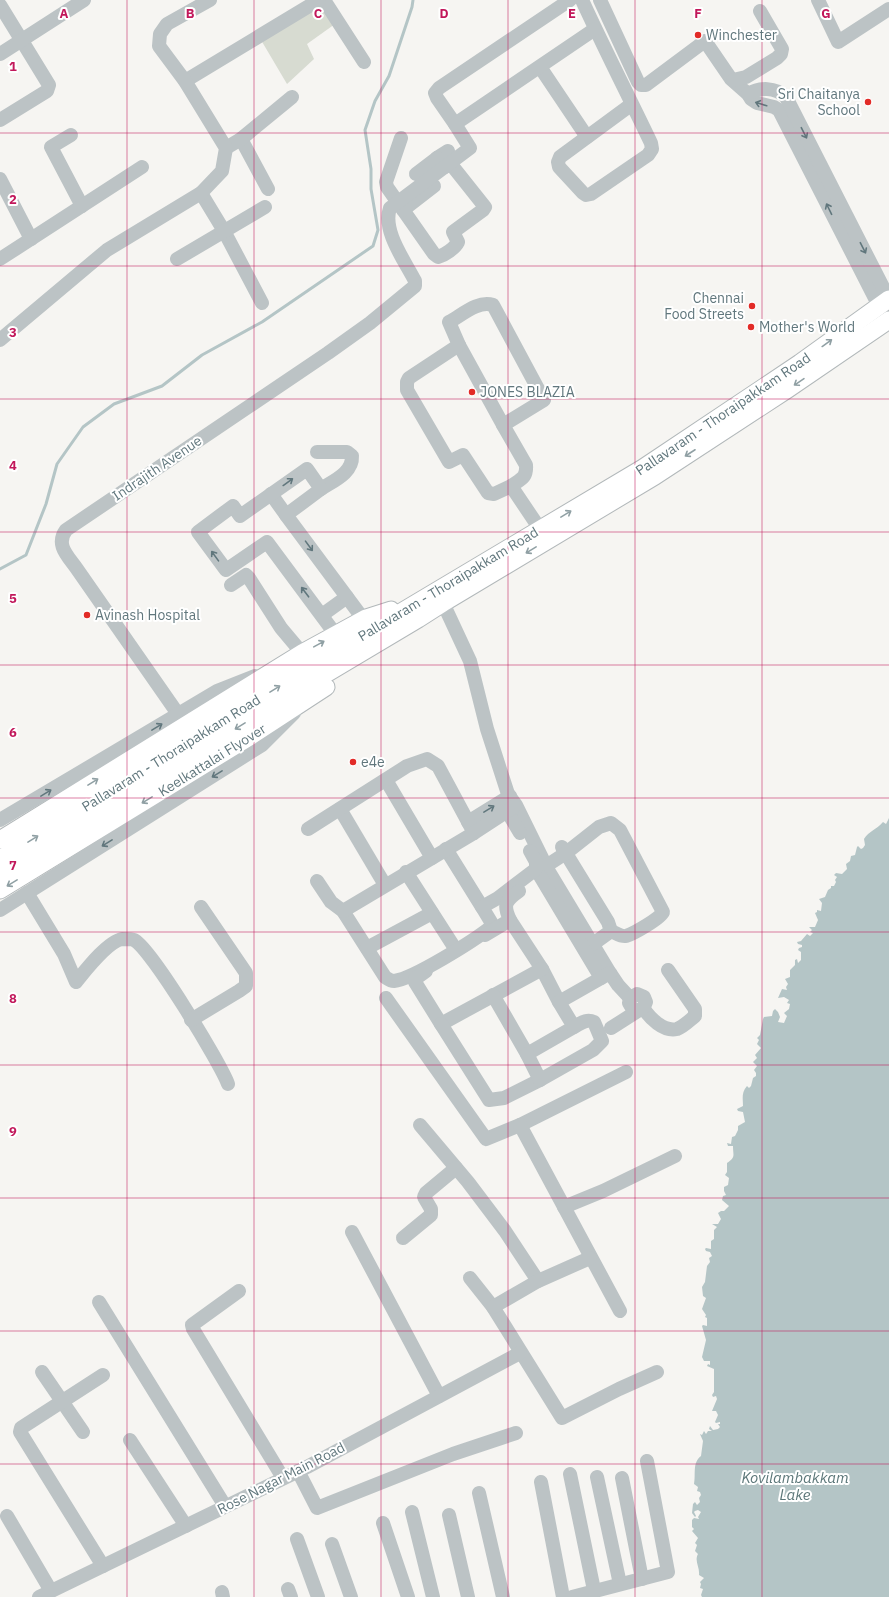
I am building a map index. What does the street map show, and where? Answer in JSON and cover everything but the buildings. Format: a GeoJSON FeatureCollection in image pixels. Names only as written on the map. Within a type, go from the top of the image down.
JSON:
{"type":"FeatureCollection","features":[{"type":"Feature","properties":{"kind":"main road","name":"Pallavaram - Thoraipakkam Road"},"geometry":{"type":"LineString","coordinates":[[0,873],[246,722],[418,619],[434,597],[540,529],[643,468],[800,363],[886,302]]}},
{"type":"Feature","properties":{"kind":"main road","name":"Pallavaram - Thoraipakkam Road"},"geometry":{"type":"LineString","coordinates":[[0,859],[299,673],[655,476],[788,389],[889,320]]}},
{"type":"Feature","properties":{"kind":"main road"},"geometry":{"type":"LineString","coordinates":[[0,840],[302,654],[364,620],[434,597]]}},
{"type":"Feature","properties":{"kind":"main road","name":"Keelkattalai Flyover"},"geometry":{"type":"LineString","coordinates":[[0,890],[251,736],[354,668],[418,619]]}},
{"type":"Feature","properties":{"kind":"street"},"geometry":{"type":"LineString","coordinates":[[0,54],[84,0]]}},
{"type":"Feature","properties":{"kind":"street"},"geometry":{"type":"LineString","coordinates":[[0,340],[107,250],[201,192],[222,171],[226,148],[185,81],[159,46],[160,34],[168,24],[210,0]]}},
{"type":"Feature","properties":{"kind":"street"},"geometry":{"type":"LineString","coordinates":[[185,81],[320,0]]}},
{"type":"Feature","properties":{"kind":"street"},"geometry":{"type":"LineString","coordinates":[[324,0],[364,62]]}},
{"type":"Feature","properties":{"kind":"street"},"geometry":{"type":"LineString","coordinates":[[416,174],[447,162],[470,148],[456,124],[437,98],[435,93],[439,88],[570,0]]}},
{"type":"Feature","properties":{"kind":"street"},"geometry":{"type":"LineString","coordinates":[[582,0],[651,143],[652,149],[648,155],[591,194],[586,195],[559,167],[558,162],[560,157],[632,104]]}},
{"type":"Feature","properties":{"kind":"street"},"geometry":{"type":"LineString","coordinates":[[600,0],[638,82],[642,85],[646,85],[705,42],[731,79],[734,80],[756,103],[774,107],[782,114],[832,217],[886,302]]}},
{"type":"Feature","properties":{"kind":"street"},"geometry":{"type":"LineString","coordinates":[[818,0],[838,42],[889,9]]}},
{"type":"Feature","properties":{"kind":"street"},"geometry":{"type":"LineString","coordinates":[[0,5],[49,85],[47,91],[0,120]]}},
{"type":"Feature","properties":{"kind":"street"},"geometry":{"type":"LineString","coordinates":[[734,80],[746,77],[781,54],[782,49],[760,11]]}},
{"type":"Feature","properties":{"kind":"street"},"geometry":{"type":"LineString","coordinates":[[456,124],[595,29]]}},
{"type":"Feature","properties":{"kind":"street"},"geometry":{"type":"LineString","coordinates":[[540,67],[587,137]]}},
{"type":"Feature","properties":{"kind":"street"},"geometry":{"type":"LineString","coordinates":[[226,148],[241,138],[292,97]]}},
{"type":"Feature","properties":{"kind":"street"},"geometry":{"type":"LineString","coordinates":[[71,136],[51,147],[82,206]]}},
{"type":"Feature","properties":{"kind":"street"},"geometry":{"type":"LineString","coordinates":[[241,138],[268,189]]}},
{"type":"Feature","properties":{"kind":"street"},"geometry":{"type":"LineString","coordinates":[[401,138],[386,182],[387,187],[434,254],[438,257],[447,252],[458,242],[453,232],[485,207],[447,162]]}},
{"type":"Feature","properties":{"kind":"street"},"geometry":{"type":"LineString","coordinates":[[400,206],[447,162]]}},
{"type":"Feature","properties":{"kind":"street"},"geometry":{"type":"LineString","coordinates":[[0,258],[142,167]]}},
{"type":"Feature","properties":{"kind":"street"},"geometry":{"type":"LineString","coordinates":[[0,179],[31,239]]}},
{"type":"Feature","properties":{"kind":"street"},"geometry":{"type":"LineString","coordinates":[[201,192],[224,231],[262,303]]}},
{"type":"Feature","properties":{"kind":"street","name":"Indrajith Avenue"},"geometry":{"type":"LineString","coordinates":[[178,714],[77,569],[62,545],[61,537],[66,530],[328,353],[415,286],[415,281],[393,239],[389,225],[388,213],[390,208],[400,206]]}},
{"type":"Feature","properties":{"kind":"street"},"geometry":{"type":"LineString","coordinates":[[177,259],[265,207]]}},
{"type":"Feature","properties":{"kind":"street"},"geometry":{"type":"LineString","coordinates":[[459,345],[409,378],[407,382],[407,390],[449,462],[463,455],[488,493],[494,494],[511,486],[525,476],[527,472],[526,465],[503,425],[459,345],[449,322],[486,302],[493,305],[544,400],[503,425]]}},
{"type":"Feature","properties":{"kind":"street"},"geometry":{"type":"LineString","coordinates":[[286,515],[349,469],[352,462],[352,456],[346,452],[317,452]]}},
{"type":"Feature","properties":{"kind":"street"},"geometry":{"type":"LineString","coordinates":[[321,489],[307,469],[240,516],[233,506],[198,532],[226,570],[267,542],[336,635]]}},
{"type":"Feature","properties":{"kind":"street"},"geometry":{"type":"LineString","coordinates":[[511,486],[540,529]]}},
{"type":"Feature","properties":{"kind":"street"},"geometry":{"type":"LineString","coordinates":[[271,494],[364,620]]}},
{"type":"Feature","properties":{"kind":"street"},"geometry":{"type":"LineString","coordinates":[[231,585],[246,575],[281,628],[302,654]]}},
{"type":"Feature","properties":{"kind":"street"},"geometry":{"type":"LineString","coordinates":[[322,615],[346,597]]}},
{"type":"Feature","properties":{"kind":"street"},"geometry":{"type":"LineString","coordinates":[[434,597],[470,661],[487,728],[511,804],[536,862],[536,869],[498,898],[482,907]]}},
{"type":"Feature","properties":{"kind":"street"},"geometry":{"type":"LineString","coordinates":[[0,820],[217,691],[284,665]]}},
{"type":"Feature","properties":{"kind":"street"},"geometry":{"type":"LineString","coordinates":[[0,910],[262,745],[312,696]]}},
{"type":"Feature","properties":{"kind":"street"},"geometry":{"type":"LineString","coordinates":[[308,829],[407,766],[427,758],[438,766],[471,827]]}},
{"type":"Feature","properties":{"kind":"street"},"geometry":{"type":"LineString","coordinates":[[386,780],[432,858]]}},
{"type":"Feature","properties":{"kind":"street"},"geometry":{"type":"LineString","coordinates":[[343,911],[385,884],[432,858],[446,849],[471,827],[511,804]]}},
{"type":"Feature","properties":{"kind":"street"},"geometry":{"type":"LineString","coordinates":[[511,804],[545,871],[606,975],[630,998],[637,994],[642,995],[646,1002],[631,1017],[611,1028]]}},
{"type":"Feature","properties":{"kind":"street"},"geometry":{"type":"LineString","coordinates":[[340,809],[385,884]]}},
{"type":"Feature","properties":{"kind":"street"},"geometry":{"type":"LineString","coordinates":[[564,850],[608,922],[611,931],[621,936],[627,936],[647,925],[662,915],[663,912],[620,830],[611,822],[599,826],[564,850],[545,871],[511,897],[505,904],[505,910],[510,920],[542,969],[574,1027]]}},
{"type":"Feature","properties":{"kind":"street"},"geometry":{"type":"LineString","coordinates":[[317,881],[331,902],[343,911],[385,977],[394,981],[416,974],[491,927],[491,922],[446,849]]}},
{"type":"Feature","properties":{"kind":"street"},"geometry":{"type":"LineString","coordinates":[[545,871],[593,944],[606,975]]}},
{"type":"Feature","properties":{"kind":"street"},"geometry":{"type":"LineString","coordinates":[[406,872],[456,950]]}},
{"type":"Feature","properties":{"kind":"street"},"geometry":{"type":"LineString","coordinates":[[27,893],[64,954],[76,982],[105,949],[122,939],[134,940],[150,956],[192,1020],[225,1074],[228,1084]]}},
{"type":"Feature","properties":{"kind":"street"},"geometry":{"type":"LineString","coordinates":[[192,1020],[246,986],[247,980],[246,973],[201,907]]}},
{"type":"Feature","properties":{"kind":"street"},"geometry":{"type":"LineString","coordinates":[[367,948],[432,913]]}},
{"type":"Feature","properties":{"kind":"street"},"geometry":{"type":"LineString","coordinates":[[510,920],[418,976],[415,979],[415,982],[489,1100],[504,1098],[540,1080],[593,1050],[602,1041],[594,1022],[590,1020],[585,1021],[527,1054]]}},
{"type":"Feature","properties":{"kind":"street"},"geometry":{"type":"LineString","coordinates":[[593,944],[611,931]]}},
{"type":"Feature","properties":{"kind":"street"},"geometry":{"type":"LineString","coordinates":[[441,1024],[542,969]]}},
{"type":"Feature","properties":{"kind":"street"},"geometry":{"type":"LineString","coordinates":[[640,1009],[655,1022],[667,1028],[677,1029],[695,1016],[695,1009],[668,970]]}},
{"type":"Feature","properties":{"kind":"street"},"geometry":{"type":"LineString","coordinates":[[559,1002],[606,975]]}},
{"type":"Feature","properties":{"kind":"street"},"geometry":{"type":"LineString","coordinates":[[493,995],[527,1054],[540,1080]]}},
{"type":"Feature","properties":{"kind":"street"},"geometry":{"type":"LineString","coordinates":[[386,998],[486,1139],[626,1072]]}},
{"type":"Feature","properties":{"kind":"street"},"geometry":{"type":"LineString","coordinates":[[520,1124],[590,1258],[620,1311]]}},
{"type":"Feature","properties":{"kind":"street"},"geometry":{"type":"LineString","coordinates":[[420,1125],[505,1231],[538,1281]]}},
{"type":"Feature","properties":{"kind":"street"},"geometry":{"type":"LineString","coordinates":[[564,1207],[603,1191],[675,1156]]}},
{"type":"Feature","properties":{"kind":"street"},"geometry":{"type":"LineString","coordinates":[[403,1238],[431,1215],[431,1210],[424,1197],[426,1193],[456,1168]]}},
{"type":"Feature","properties":{"kind":"street"},"geometry":{"type":"LineString","coordinates":[[352,1232],[439,1396]]}},
{"type":"Feature","properties":{"kind":"street"},"geometry":{"type":"LineString","coordinates":[[493,1307],[538,1281],[590,1258]]}},
{"type":"Feature","properties":{"kind":"street"},"geometry":{"type":"LineString","coordinates":[[470,1278],[493,1307],[520,1353],[562,1418],[619,1389],[657,1372]]}},
{"type":"Feature","properties":{"kind":"street"},"geometry":{"type":"LineString","coordinates":[[239,1291],[192,1324],[193,1330],[284,1478]]}},
{"type":"Feature","properties":{"kind":"street"},"geometry":{"type":"LineString","coordinates":[[99,1302],[225,1506]]}},
{"type":"Feature","properties":{"kind":"street","name":"Rose Nagar Main Road"},"geometry":{"type":"LineString","coordinates":[[45,1594],[298,1471],[520,1353]]}},
{"type":"Feature","properties":{"kind":"street"},"geometry":{"type":"LineString","coordinates":[[42,1372],[82,1432]]}},
{"type":"Feature","properties":{"kind":"street"},"geometry":{"type":"LineString","coordinates":[[103,1375],[21,1428],[20,1432],[103,1566]]}},
{"type":"Feature","properties":{"kind":"street"},"geometry":{"type":"LineString","coordinates":[[298,1471],[317,1508],[453,1454],[516,1433]]}},
{"type":"Feature","properties":{"kind":"street"},"geometry":{"type":"LineString","coordinates":[[130,1440],[186,1526]]}},
{"type":"Feature","properties":{"kind":"street"},"geometry":{"type":"LineString","coordinates":[[572,1597],[594,1590],[668,1572],[647,1461]]}},
{"type":"Feature","properties":{"kind":"street"},"geometry":{"type":"LineString","coordinates":[[570,1474],[594,1590]]}},
{"type":"Feature","properties":{"kind":"street"},"geometry":{"type":"LineString","coordinates":[[597,1477],[620,1584]]}},
{"type":"Feature","properties":{"kind":"street"},"geometry":{"type":"LineString","coordinates":[[622,1478],[642,1579]]}},
{"type":"Feature","properties":{"kind":"street"},"geometry":{"type":"LineString","coordinates":[[541,1482],[563,1597]]}},
{"type":"Feature","properties":{"kind":"street"},"geometry":{"type":"LineString","coordinates":[[479,1493],[502,1597]]}},
{"type":"Feature","properties":{"kind":"street"},"geometry":{"type":"LineString","coordinates":[[412,1512],[433,1597]]}},
{"type":"Feature","properties":{"kind":"street"},"geometry":{"type":"LineString","coordinates":[[449,1515],[468,1597]]}},
{"type":"Feature","properties":{"kind":"street"},"geometry":{"type":"LineString","coordinates":[[7,1516],[45,1594]]}},
{"type":"Feature","properties":{"kind":"street"},"geometry":{"type":"LineString","coordinates":[[384,1523],[408,1597]]}},
{"type":"Feature","properties":{"kind":"street"},"geometry":{"type":"LineString","coordinates":[[297,1539],[318,1597]]}},
{"type":"Feature","properties":{"kind":"street"},"geometry":{"type":"LineString","coordinates":[[332,1544],[351,1597]]}},
{"type":"Feature","properties":{"kind":"shaded area"},"geometry":{"type":"Polygon","coordinates":[[[321,4],[335,24],[307,44],[314,59],[287,84],[261,40],[321,4]]]}},
{"type":"Feature","properties":{"kind":"water","name":"Kovilambakkam Lake"},"geometry":{"type":"Polygon","coordinates":[[[889,818],[889,1597],[702,1597],[701,1595],[703,1589],[700,1588],[700,1582],[704,1578],[699,1575],[697,1559],[698,1554],[695,1551],[697,1545],[695,1543],[698,1538],[692,1531],[694,1529],[692,1527],[692,1520],[694,1518],[699,1519],[698,1517],[701,1512],[698,1510],[695,1511],[695,1517],[692,1513],[693,1504],[695,1502],[697,1505],[700,1502],[699,1498],[701,1495],[700,1492],[697,1491],[698,1487],[694,1484],[695,1469],[696,1462],[701,1456],[703,1441],[700,1434],[702,1435],[704,1431],[706,1434],[708,1431],[712,1431],[709,1429],[710,1426],[713,1430],[718,1429],[720,1427],[718,1424],[720,1424],[720,1422],[715,1422],[718,1415],[716,1411],[712,1411],[717,1399],[716,1396],[713,1397],[712,1395],[714,1392],[714,1369],[707,1366],[708,1364],[710,1365],[710,1361],[704,1361],[702,1357],[706,1340],[702,1326],[707,1326],[707,1318],[705,1317],[706,1315],[702,1309],[706,1298],[703,1296],[702,1287],[705,1282],[707,1266],[710,1262],[709,1258],[712,1256],[710,1252],[706,1251],[705,1249],[711,1249],[711,1241],[714,1239],[714,1230],[717,1227],[712,1224],[718,1224],[721,1219],[718,1213],[724,1211],[729,1206],[722,1200],[723,1196],[726,1195],[724,1187],[728,1185],[729,1178],[725,1175],[727,1172],[727,1163],[733,1156],[733,1146],[728,1146],[727,1143],[731,1144],[732,1137],[735,1136],[738,1126],[745,1122],[743,1112],[738,1111],[737,1109],[743,1106],[744,1091],[747,1086],[749,1088],[751,1086],[753,1078],[756,1076],[754,1070],[757,1066],[753,1062],[757,1058],[755,1055],[761,1048],[757,1044],[759,1040],[757,1038],[760,1035],[763,1019],[764,1017],[772,1016],[775,1009],[780,1017],[778,1022],[784,1023],[787,1016],[784,1013],[789,1009],[790,1004],[787,1003],[789,1000],[784,997],[778,998],[782,989],[787,990],[786,987],[788,984],[785,979],[790,977],[790,970],[795,965],[795,960],[797,959],[798,963],[801,960],[801,952],[798,950],[802,947],[802,945],[798,944],[797,942],[801,941],[807,934],[810,936],[813,933],[810,932],[812,930],[809,927],[815,927],[818,920],[815,913],[817,910],[821,911],[822,903],[819,899],[825,897],[831,886],[834,886],[837,877],[834,875],[836,873],[842,874],[847,869],[846,864],[850,861],[851,856],[855,855],[857,847],[858,846],[861,849],[865,845],[864,839],[866,836],[883,822],[886,824],[889,818]]]}},
{"type":"Feature","properties":{"kind":"waterway"},"geometry":{"type":"LineString","coordinates":[[0,569],[26,555],[46,504],[57,464],[83,427],[114,404],[162,386],[202,355],[262,322],[373,246],[378,230],[371,189],[371,169],[365,130],[375,101],[389,76],[413,0]]}},
{"type":"Feature","properties":{"kind":"place","name":"Winchester"},"geometry":{"type":"Point","coordinates":[698,35]}},
{"type":"Feature","properties":{"kind":"place","name":"Sri Chaitanya School"},"geometry":{"type":"Point","coordinates":[868,102]}},
{"type":"Feature","properties":{"kind":"place","name":"Chennai Food Streets"},"geometry":{"type":"Point","coordinates":[752,306]}},
{"type":"Feature","properties":{"kind":"place","name":"Mother's World"},"geometry":{"type":"Point","coordinates":[751,327]}},
{"type":"Feature","properties":{"kind":"place","name":"JONES BLAZIA"},"geometry":{"type":"Point","coordinates":[472,392]}},
{"type":"Feature","properties":{"kind":"place","name":"Avinash Hospital"},"geometry":{"type":"Point","coordinates":[87,615]}},
{"type":"Feature","properties":{"kind":"place","name":"e4e"},"geometry":{"type":"Point","coordinates":[353,762]}}]}
